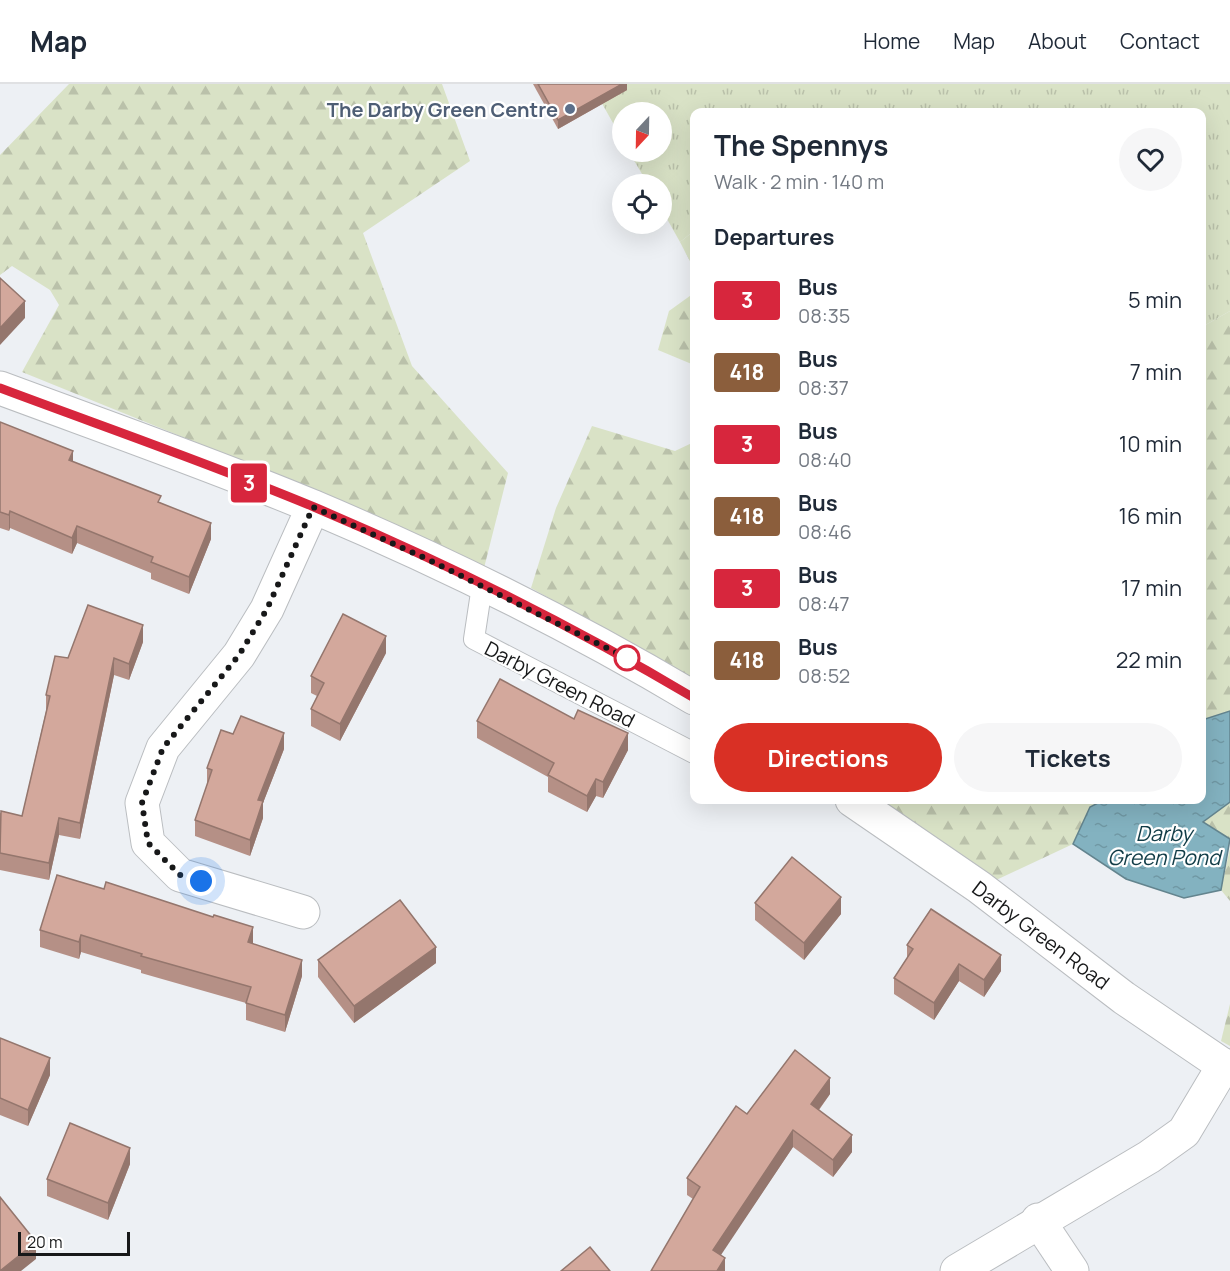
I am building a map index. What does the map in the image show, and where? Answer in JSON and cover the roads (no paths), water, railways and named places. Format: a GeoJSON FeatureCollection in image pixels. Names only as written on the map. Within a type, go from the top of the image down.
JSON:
{"type":"FeatureCollection","features":[{"type":"Feature","properties":{"kind":"street"},"geometry":{"type":"LineString","coordinates":[[0,388],[313,507],[620,654],[690,696]]}},
{"type":"Feature","properties":{"kind":"street"},"geometry":{"type":"LineString","coordinates":[[303,912],[180,875],[148,843],[142,803],[163,748],[239,655],[267,609],[313,507]]}},
{"type":"Feature","properties":{"kind":"street","name":"Darby Green Road"},"geometry":{"type":"LineString","coordinates":[[858,804],[979,887],[1124,998],[1227,1068]]}},
{"type":"Feature","properties":{"kind":"street"},"geometry":{"type":"LineString","coordinates":[[957,1271],[1038,1220],[1149,1157],[1184,1132],[1227,1068]]}},
{"type":"Feature","properties":{"kind":"street"},"geometry":{"type":"LineString","coordinates":[[1038,1220],[1072,1271]]}},
{"type":"Feature","properties":{"kind":"lane","name":"Darby Green Road"},"geometry":{"type":"LineString","coordinates":[[482,586],[474,639],[690,751]]}},
{"type":"Feature","properties":{"kind":"water","name":"Darby Green Pond"},"geometry":{"type":"Polygon","coordinates":[[[1230,711],[1230,802],[1203,822],[1230,839],[1221,890],[1184,898],[1126,879],[1073,844],[1090,807],[1096,804],[1206,804],[1206,719],[1230,711]]]}},
{"type":"Feature","properties":{"kind":"place","name":"The Darby Green Centre"},"geometry":{"type":"Point","coordinates":[570,109]}}]}
